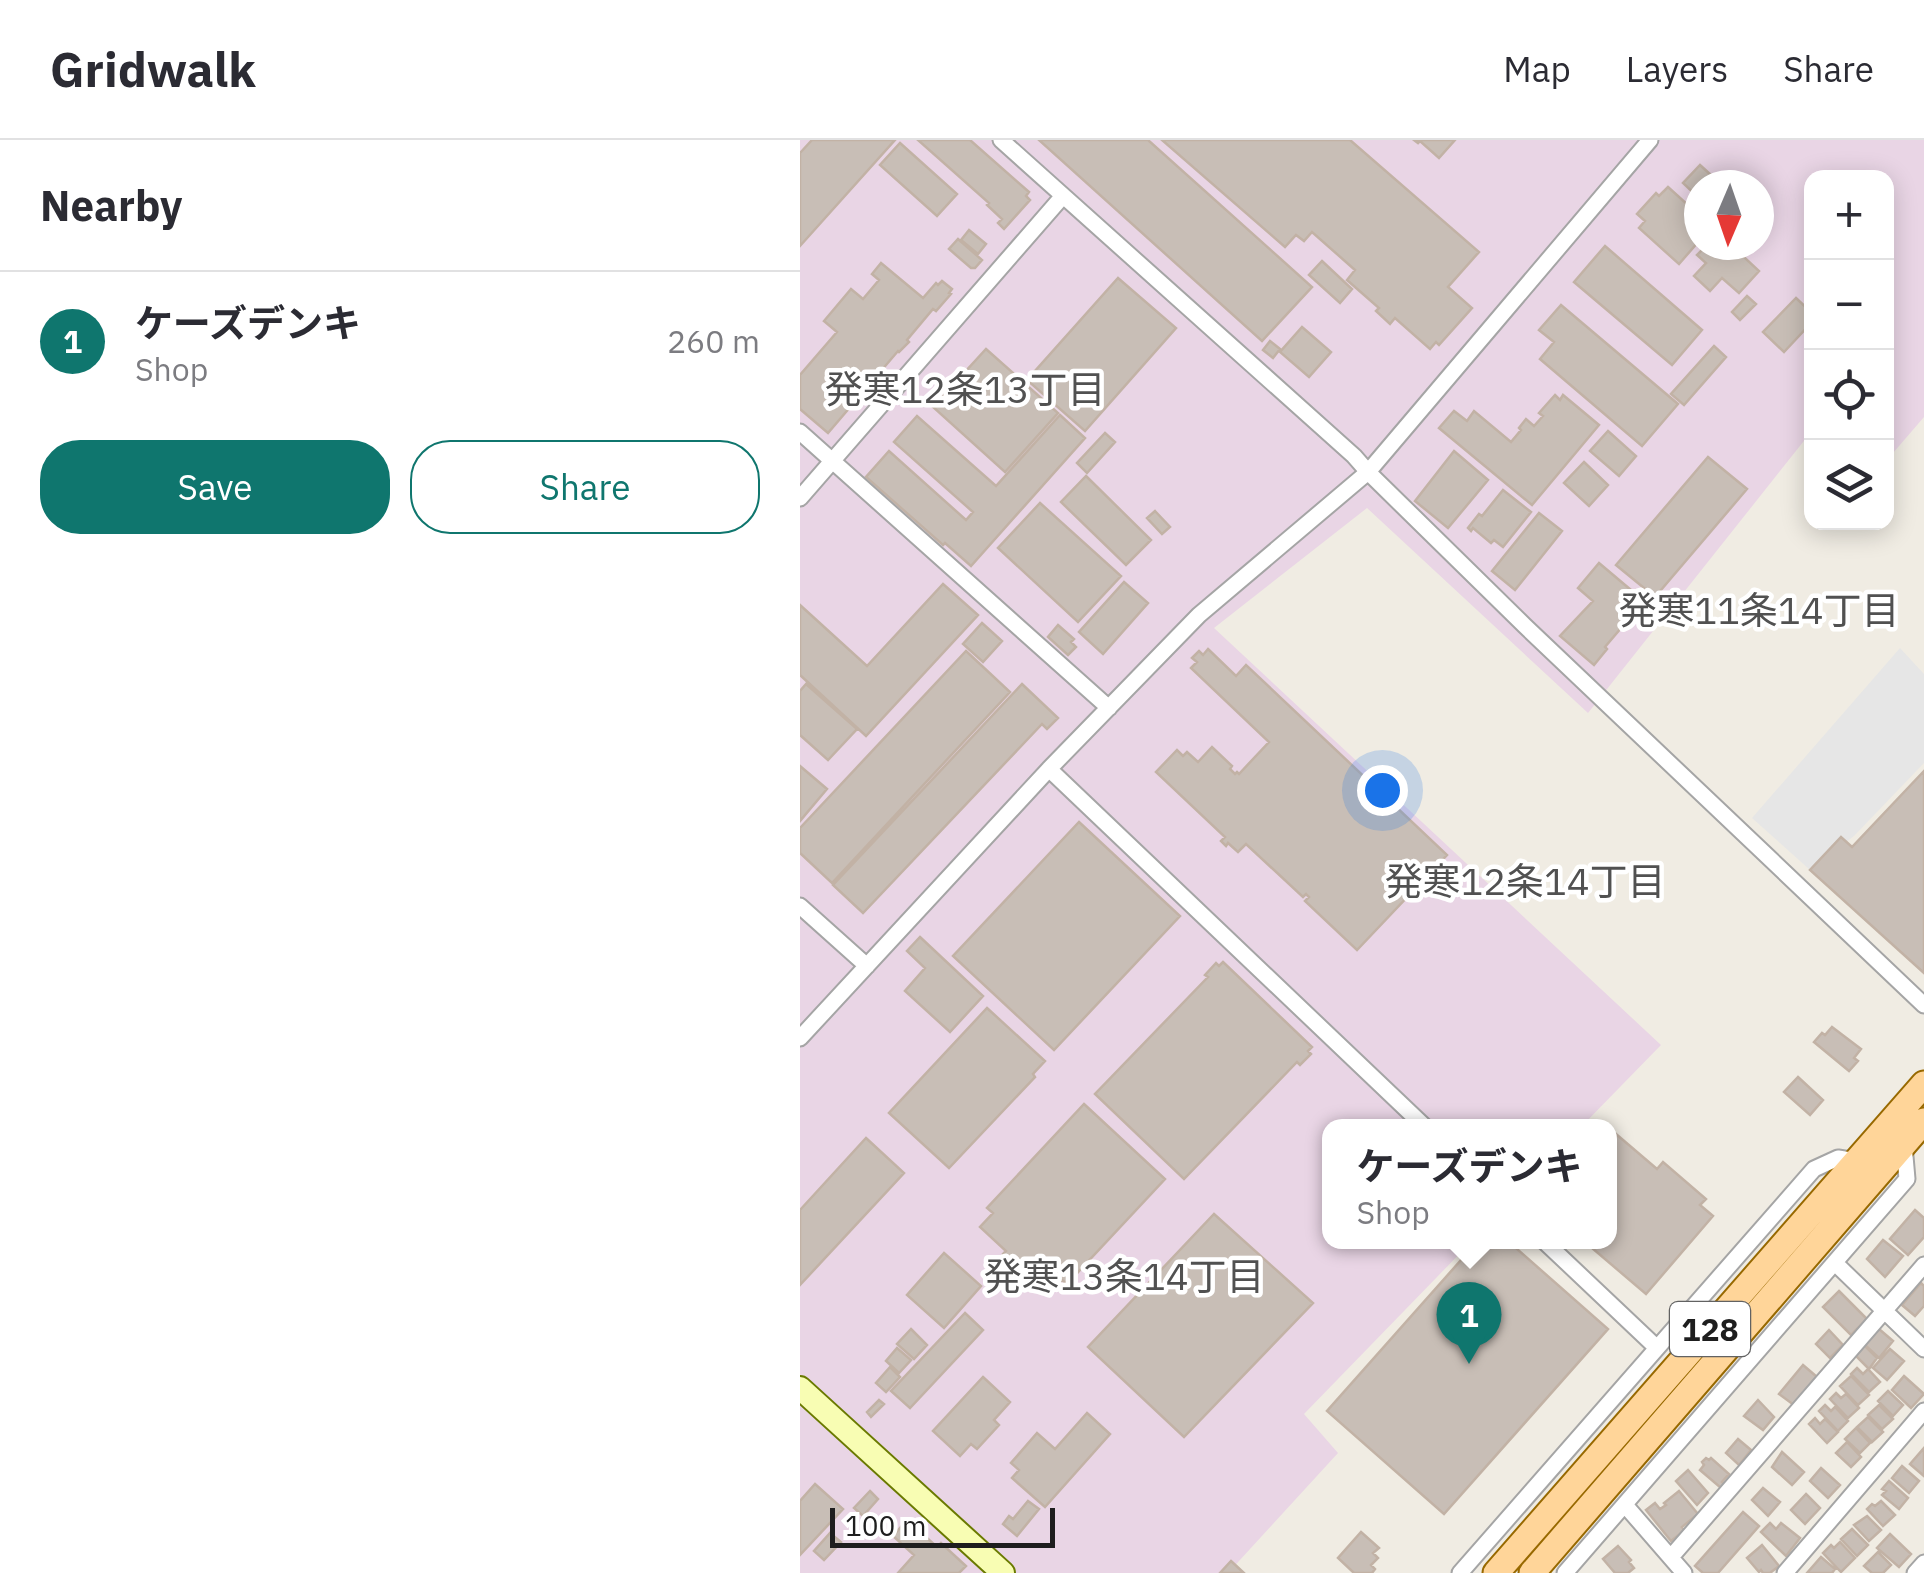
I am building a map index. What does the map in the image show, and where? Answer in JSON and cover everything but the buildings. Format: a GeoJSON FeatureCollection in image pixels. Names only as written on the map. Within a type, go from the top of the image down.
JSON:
{"type":"FeatureCollection","features":[{"type":"Feature","properties":{"kind":"main road","name":"128"},"geometry":{"type":"LineString","coordinates":[[1496,1573],[1924,1084]]}},
{"type":"Feature","properties":{"kind":"main road","name":"128"},"geometry":{"type":"LineString","coordinates":[[1532,1573],[1924,1122]]}},
{"type":"Feature","properties":{"kind":"main road"},"geometry":{"type":"LineString","coordinates":[[800,1388],[1003,1573]]}},
{"type":"Feature","properties":{"kind":"street"},"geometry":{"type":"LineString","coordinates":[[1001,140],[1354,456],[1525,626],[1924,1005]]}},
{"type":"Feature","properties":{"kind":"street"},"geometry":{"type":"LineString","coordinates":[[800,1038],[1198,615],[1368,472],[1650,140]]}},
{"type":"Feature","properties":{"kind":"street"},"geometry":{"type":"LineString","coordinates":[[800,498],[1062,196]]}},
{"type":"Feature","properties":{"kind":"street"},"geometry":{"type":"LineString","coordinates":[[800,432],[1110,708]]}},
{"type":"Feature","properties":{"kind":"street"},"geometry":{"type":"LineString","coordinates":[[1049,769],[1417,1119]]}},
{"type":"Feature","properties":{"kind":"street"},"geometry":{"type":"LineString","coordinates":[[800,906],[868,966]]}},
{"type":"Feature","properties":{"kind":"street"},"geometry":{"type":"LineString","coordinates":[[1565,1573],[1908,1179],[1904,1145]]}},
{"type":"Feature","properties":{"kind":"street"},"geometry":{"type":"LineString","coordinates":[[1460,1573],[1814,1170],[1838,1158],[1857,1160]]}},
{"type":"Feature","properties":{"kind":"street"},"geometry":{"type":"LineString","coordinates":[[1552,1249],[1657,1348]]}},
{"type":"Feature","properties":{"kind":"street"},"geometry":{"type":"LineString","coordinates":[[1835,1262],[1924,1349]]}},
{"type":"Feature","properties":{"kind":"street"},"geometry":{"type":"LineString","coordinates":[[1672,1557],[1924,1265]]}},
{"type":"Feature","properties":{"kind":"street"},"geometry":{"type":"LineString","coordinates":[[1785,1573],[1924,1412]]}},
{"type":"Feature","properties":{"kind":"street"},"geometry":{"type":"LineString","coordinates":[[1624,1505],[1684,1573]]}},
{"type":"Feature","properties":{"kind":"street"},"geometry":{"type":"LineString","coordinates":[[1916,1573],[1924,1563]]}},
{"type":"Feature","properties":{"kind":"shaded area"},"geometry":{"type":"Polygon","coordinates":[[[800,140],[1924,140],[1924,417],[1894,452],[1894,170],[1804,170],[1804,441],[1588,713],[1367,508],[1214,628],[1661,1045],[1589,1119],[1322,1119],[1322,1249],[1464,1249],[1304,1414],[1338,1453],[1228,1573],[800,1573],[800,140]]]}},
{"type":"Feature","properties":{"kind":"shaded area"},"geometry":{"type":"Polygon","coordinates":[[[1900,648],[1924,674],[1924,763],[1854,836],[1810,870],[1752,818],[1900,648]]]}},
{"type":"Feature","properties":{"kind":"place","name":"ケーズデンキ"},"geometry":{"type":"Point","coordinates":[1469,1364]}},
{"type":"Feature","properties":{"kind":"district","name":"発寒12条13丁目"},"geometry":{"type":"Point","coordinates":[965,388]}},
{"type":"Feature","properties":{"kind":"district","name":"発寒11条14丁目"},"geometry":{"type":"Point","coordinates":[1759,609]}},
{"type":"Feature","properties":{"kind":"district","name":"発寒12条14丁目"},"geometry":{"type":"Point","coordinates":[1525,880]}},
{"type":"Feature","properties":{"kind":"district","name":"発寒13条14丁目"},"geometry":{"type":"Point","coordinates":[1124,1275]}}]}
